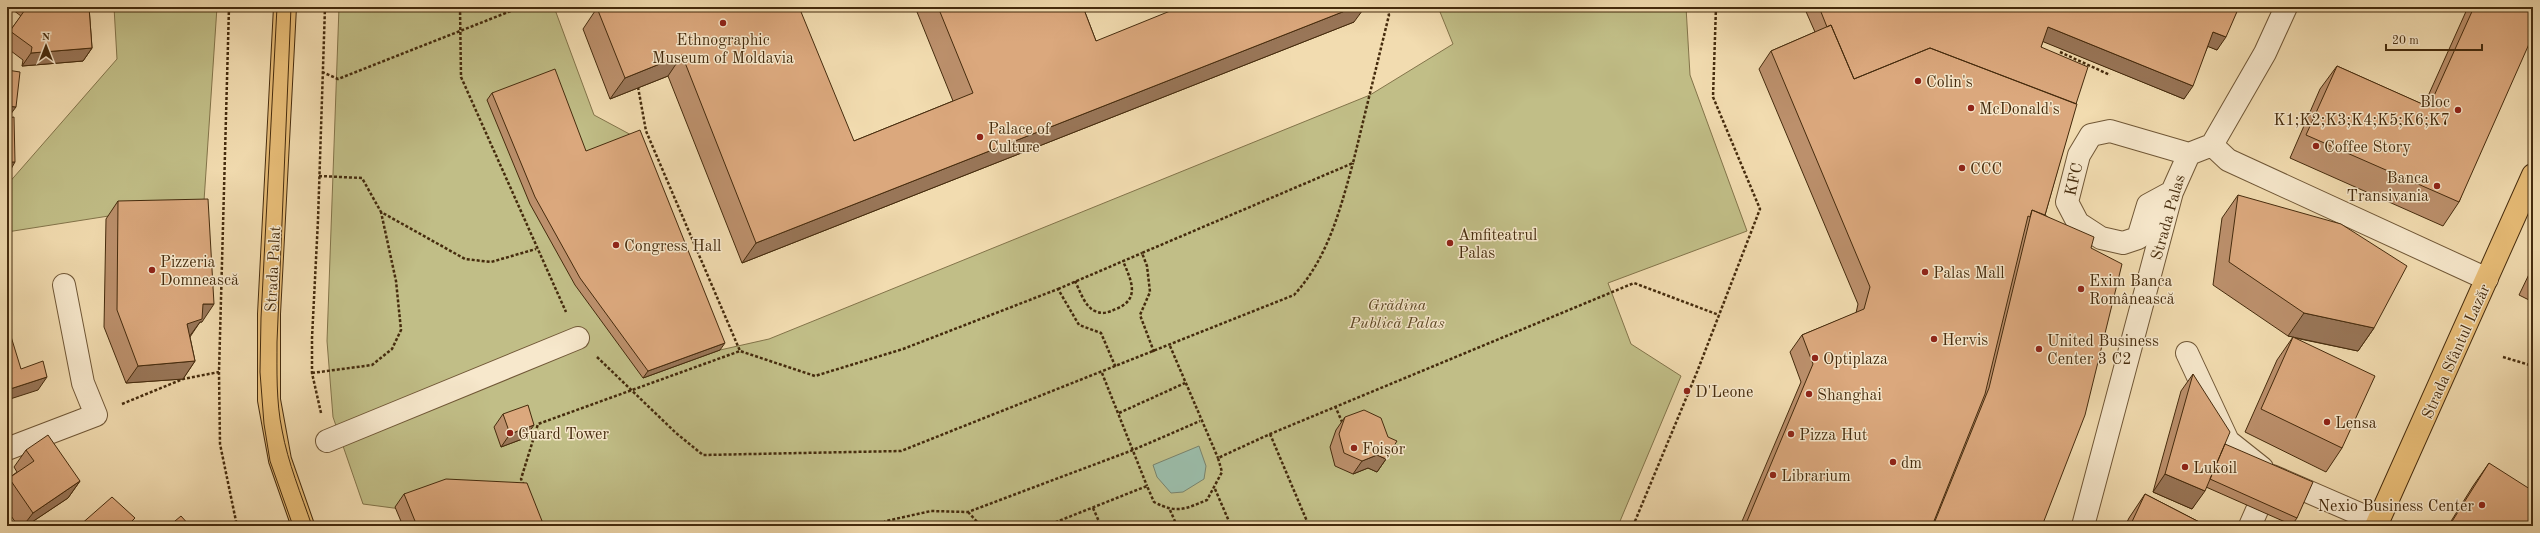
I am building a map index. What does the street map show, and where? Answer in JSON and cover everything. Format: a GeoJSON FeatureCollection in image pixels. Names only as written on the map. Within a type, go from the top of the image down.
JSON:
{"type":"FeatureCollection","features":[{"type":"Feature","properties":{"kind":"main road","name":"Strada Palat"},"geometry":{"type":"LineString","coordinates":[[285,7],[269,314],[269,400],[280,460],[303,526]]}},
{"type":"Feature","properties":{"kind":"main road","name":"Strada Sfântul Lazăr"},"geometry":{"type":"LineString","coordinates":[[2377,524],[2488,279],[2533,175]]}},
{"type":"Feature","properties":{"kind":"lane"},"geometry":{"type":"LineString","coordinates":[[2286,7],[2265,53],[2212,145],[2228,160],[2488,279]]}},
{"type":"Feature","properties":{"kind":"lane","name":"KFC"},"geometry":{"type":"LineString","coordinates":[[2172,192],[2148,205],[2138,238],[2123,243],[2101,238],[2078,223],[2067,202],[2079,155],[2091,135],[2110,131],[2189,154]]}},
{"type":"Feature","properties":{"kind":"lane","name":"Strada Palas"},"geometry":{"type":"LineString","coordinates":[[2083,526],[2172,192],[2189,154],[2212,145]]}},
{"type":"Feature","properties":{"kind":"lane"},"geometry":{"type":"LineString","coordinates":[[7,449],[96,415],[83,383],[64,285]]}},
{"type":"Feature","properties":{"kind":"lane"},"geometry":{"type":"LineString","coordinates":[[328,441],[578,338]]}},
{"type":"Feature","properties":{"kind":"lane"},"geometry":{"type":"LineString","coordinates":[[2187,353],[2228,441],[2272,476],[2377,524]]}},
{"type":"Feature","properties":{"kind":"lane"},"geometry":{"type":"LineString","coordinates":[[2250,526],[2272,476]]}},
{"type":"Feature","properties":{"kind":"path"},"geometry":{"type":"LineString","coordinates":[[229,7],[219,372],[220,444],[237,526]]}},
{"type":"Feature","properties":{"kind":"path"},"geometry":{"type":"LineString","coordinates":[[325,7],[312,373],[328,441]]}},
{"type":"Feature","properties":{"kind":"path"},"geometry":{"type":"LineString","coordinates":[[460,7],[459,32],[461,77],[536,249],[578,338],[631,390],[703,455],[901,451],[1116,368],[1294,295],[1310,278],[1334,227],[1353,163],[1389,15],[1386,7]]}},
{"type":"Feature","properties":{"kind":"path"},"geometry":{"type":"LineString","coordinates":[[322,72],[338,79],[521,7]]}},
{"type":"Feature","properties":{"kind":"path"},"geometry":{"type":"LineString","coordinates":[[1633,526],[1719,315],[1760,209],[1713,96],[1716,7]]}},
{"type":"Feature","properties":{"kind":"path"},"geometry":{"type":"LineString","coordinates":[[2060,52],[2110,75]]}},
{"type":"Feature","properties":{"kind":"path"},"geometry":{"type":"LineString","coordinates":[[638,87],[646,131],[740,351]]}},
{"type":"Feature","properties":{"kind":"path"},"geometry":{"type":"LineString","coordinates":[[527,493],[521,479],[538,424],[740,351],[815,376],[903,349],[1058,289],[1353,163]]}},
{"type":"Feature","properties":{"kind":"path"},"geometry":{"type":"LineString","coordinates":[[312,373],[372,365],[392,349],[401,330],[396,281],[381,212],[362,178],[319,176]]}},
{"type":"Feature","properties":{"kind":"path"},"geometry":{"type":"LineString","coordinates":[[381,212],[465,259],[491,262],[536,249]]}},
{"type":"Feature","properties":{"kind":"path"},"geometry":{"type":"LineString","coordinates":[[1142,253],[1147,266],[1150,292],[1140,315],[1154,352]]}},
{"type":"Feature","properties":{"kind":"path"},"geometry":{"type":"LineString","coordinates":[[1075,281],[1084,299],[1095,311],[1106,313],[1125,306],[1132,297],[1132,281],[1123,261]]}},
{"type":"Feature","properties":{"kind":"path"},"geometry":{"type":"LineString","coordinates":[[1218,458],[1335,406],[1634,283],[1719,315]]}},
{"type":"Feature","properties":{"kind":"path"},"geometry":{"type":"LineString","coordinates":[[1058,289],[1078,325],[1101,333],[1116,368]]}},
{"type":"Feature","properties":{"kind":"path"},"geometry":{"type":"LineString","coordinates":[[1102,373],[1154,502],[1170,510],[1185,509],[1207,500],[1215,489],[1222,472],[1218,458],[1200,421],[1170,346]]}},
{"type":"Feature","properties":{"kind":"path"},"geometry":{"type":"LineString","coordinates":[[2503,357],[2533,366]]}},
{"type":"Feature","properties":{"kind":"path"},"geometry":{"type":"LineString","coordinates":[[96,415],[183,379],[219,372]]}},
{"type":"Feature","properties":{"kind":"path"},"geometry":{"type":"LineString","coordinates":[[1119,413],[1186,383]]}},
{"type":"Feature","properties":{"kind":"path"},"geometry":{"type":"LineString","coordinates":[[1335,406],[1344,427]]}},
{"type":"Feature","properties":{"kind":"path"},"geometry":{"type":"LineString","coordinates":[[879,526],[886,521],[931,511],[968,512],[1133,450],[1200,421]]}},
{"type":"Feature","properties":{"kind":"path"},"geometry":{"type":"LineString","coordinates":[[1270,434],[1309,526]]}},
{"type":"Feature","properties":{"kind":"path"},"geometry":{"type":"LineString","coordinates":[[1046,526],[1147,486]]}},
{"type":"Feature","properties":{"kind":"path"},"geometry":{"type":"LineString","coordinates":[[1215,489],[1231,526]]}},
{"type":"Feature","properties":{"kind":"path"},"geometry":{"type":"LineString","coordinates":[[1093,508],[1101,526]]}},
{"type":"Feature","properties":{"kind":"path"},"geometry":{"type":"LineString","coordinates":[[1170,510],[1177,526]]}},
{"type":"Feature","properties":{"kind":"path"},"geometry":{"type":"LineString","coordinates":[[968,512],[981,526]]}},
{"type":"Feature","properties":{"kind":"green space"},"geometry":{"type":"Polygon","coordinates":[[[114,7],[217,7],[204,201],[7,232],[7,185],[117,59],[114,7]]]}},
{"type":"Feature","properties":{"kind":"green space","name":"Grădina Publică Palas"},"geometry":{"type":"Polygon","coordinates":[[[339,7],[554,7],[594,115],[635,137],[581,158],[487,100],[720,350],[769,339],[1370,95],[1453,44],[1438,7],[1686,7],[1690,75],[1747,231],[1608,283],[1631,344],[1681,376],[1618,526],[530,526],[363,504],[333,417],[327,341],[339,7]]]}},
{"type":"Feature","properties":{"kind":"shaded area"},"geometry":{"type":"Polygon","coordinates":[[[1199,446],[1206,466],[1204,479],[1183,492],[1171,493],[1157,477],[1153,465],[1199,446]]]}},
{"type":"Feature","properties":{"kind":"building"},"geometry":{"type":"Polygon","coordinates":[[[27,7],[89,7],[92,48],[31,53],[32,47],[10,31],[27,7]]]}},
{"type":"Feature","properties":{"kind":"building","name":"Palace of Culture"},"geometry":{"type":"Polygon","coordinates":[[[799,7],[854,141],[973,93],[938,7],[1083,7],[1096,41],[1180,7],[1355,7],[756,243],[682,55],[625,78],[597,8],[799,7]]]}},
{"type":"Feature","properties":{"kind":"building"},"geometry":{"type":"Polygon","coordinates":[[[1819,7],[2239,7],[2226,37],[2213,32],[2193,86],[2048,27],[2041,47],[2088,67],[2076,104],[1930,48],[1854,79],[1831,25],[1827,27],[1819,7]]]}},
{"type":"Feature","properties":{"kind":"building","name":"Bloc K1;K2;K3;K4;K5;K6;K7"},"geometry":{"type":"Polygon","coordinates":[[[2474,7],[2533,7],[2533,35],[2459,202],[2306,135],[2337,66],[2429,107],[2474,7]]]}},
{"type":"Feature","properties":{"kind":"building","name":"Palas Mall"},"geometry":{"type":"Polygon","coordinates":[[[1831,25],[1854,79],[1930,48],[2077,104],[2045,215],[2032,210],[2030,217],[2028,216],[1985,394],[1932,526],[1745,526],[1813,364],[1802,335],[1864,309],[1870,287],[1771,51],[1831,25]]]}},
{"type":"Feature","properties":{"kind":"building","name":"Congress Hall"},"geometry":{"type":"Polygon","coordinates":[[[555,69],[586,151],[640,130],[725,343],[648,371],[580,278],[535,197],[492,93],[555,69]]]}},
{"type":"Feature","properties":{"kind":"building"},"geometry":{"type":"Polygon","coordinates":[[[7,70],[20,72],[16,107],[7,106],[7,70]]]}},
{"type":"Feature","properties":{"kind":"building"},"geometry":{"type":"Polygon","coordinates":[[[14,117],[15,162],[7,162],[7,118],[14,117]]]}},
{"type":"Feature","properties":{"kind":"building"},"geometry":{"type":"Polygon","coordinates":[[[2238,195],[2341,224],[2407,266],[2374,328],[2304,313],[2229,262],[2238,195]]]}},
{"type":"Feature","properties":{"kind":"building","name":"Pizzeria Domnească"},"geometry":{"type":"Polygon","coordinates":[[[208,199],[214,304],[203,304],[202,319],[187,324],[195,361],[138,366],[117,310],[118,201],[208,199]]]}},
{"type":"Feature","properties":{"kind":"building","name":"United Business Center 3 C2"},"geometry":{"type":"Polygon","coordinates":[[[2032,210],[2094,237],[2091,248],[2122,264],[2085,415],[2042,526],[1933,526],[1989,388],[2032,210]]]}},
{"type":"Feature","properties":{"kind":"building"},"geometry":{"type":"Polygon","coordinates":[[[9,330],[21,369],[43,361],[47,377],[7,390],[7,331],[9,330]]]}},
{"type":"Feature","properties":{"kind":"building"},"geometry":{"type":"Polygon","coordinates":[[[2293,337],[2375,376],[2342,448],[2261,409],[2293,337]]]}},
{"type":"Feature","properties":{"kind":"building","name":"Lukoil"},"geometry":{"type":"Polygon","coordinates":[[[2193,374],[2230,432],[2205,491],[2165,474],[2193,374]]]}},
{"type":"Feature","properties":{"kind":"building"},"geometry":{"type":"Polygon","coordinates":[[[528,405],[534,425],[510,434],[503,414],[528,405]]]}},
{"type":"Feature","properties":{"kind":"building"},"geometry":{"type":"Polygon","coordinates":[[[1364,410],[1381,418],[1388,437],[1397,441],[1386,459],[1377,455],[1362,461],[1344,453],[1339,434],[1345,417],[1364,410]]]}},
{"type":"Feature","properties":{"kind":"building"},"geometry":{"type":"Polygon","coordinates":[[[48,435],[80,481],[33,513],[9,478],[34,461],[26,450],[48,435]]]}},
{"type":"Feature","properties":{"kind":"building"},"geometry":{"type":"Polygon","coordinates":[[[2225,444],[2313,482],[2297,518],[2210,479],[2225,444]]]}},
{"type":"Feature","properties":{"kind":"building"},"geometry":{"type":"Polygon","coordinates":[[[2489,463],[2533,491],[2533,526],[2456,526],[2451,523],[2489,463]]]}},
{"type":"Feature","properties":{"kind":"building"},"geometry":{"type":"Polygon","coordinates":[[[446,479],[527,483],[544,526],[417,526],[404,494],[446,479]]]}},
{"type":"Feature","properties":{"kind":"building"},"geometry":{"type":"Polygon","coordinates":[[[2145,494],[2207,526],[2130,526],[2145,494]]]}},
{"type":"Feature","properties":{"kind":"building"},"geometry":{"type":"Polygon","coordinates":[[[112,497],[135,518],[129,524],[131,526],[79,526],[112,497]]]}},
{"type":"Feature","properties":{"kind":"building"},"geometry":{"type":"Polygon","coordinates":[[[181,516],[190,526],[169,526],[181,516]]]}},
{"type":"Feature","properties":{"kind":"tram line"},"geometry":{"type":"LineString","coordinates":[[277,7],[261,318],[260,372],[264,424],[270,461],[293,526]]}},
{"type":"Feature","properties":{"kind":"tram line"},"geometry":{"type":"LineString","coordinates":[[291,7],[277,342],[277,386],[280,419],[285,442],[295,478],[312,526]]}},
{"type":"Feature","properties":{"kind":"place","name":"Ethnographic Museum of Moldavia"},"geometry":{"type":"Point","coordinates":[723,23]}},
{"type":"Feature","properties":{"kind":"place","name":"Colin's"},"geometry":{"type":"Point","coordinates":[1918,81]}},
{"type":"Feature","properties":{"kind":"place","name":"McDonald's"},"geometry":{"type":"Point","coordinates":[1971,108]}},
{"type":"Feature","properties":{"kind":"place","name":"Bloc K1;K2;K3;K4;K5;K6;K7"},"geometry":{"type":"Point","coordinates":[2458,110]}},
{"type":"Feature","properties":{"kind":"place","name":"Palace of Culture"},"geometry":{"type":"Point","coordinates":[980,137]}},
{"type":"Feature","properties":{"kind":"place","name":"Coffee Story"},"geometry":{"type":"Point","coordinates":[2316,146]}},
{"type":"Feature","properties":{"kind":"place","name":"CCC"},"geometry":{"type":"Point","coordinates":[1962,168]}},
{"type":"Feature","properties":{"kind":"place","name":"Banca Transivania"},"geometry":{"type":"Point","coordinates":[2437,186]}},
{"type":"Feature","properties":{"kind":"place","name":"Amfiteatrul Palas"},"geometry":{"type":"Point","coordinates":[1450,243]}},
{"type":"Feature","properties":{"kind":"place","name":"Congress Hall"},"geometry":{"type":"Point","coordinates":[616,245]}},
{"type":"Feature","properties":{"kind":"place","name":"Pizzeria Domnească"},"geometry":{"type":"Point","coordinates":[152,270]}},
{"type":"Feature","properties":{"kind":"place","name":"Palas Mall"},"geometry":{"type":"Point","coordinates":[1925,272]}},
{"type":"Feature","properties":{"kind":"place","name":"Exim Banca Românească"},"geometry":{"type":"Point","coordinates":[2081,289]}},
{"type":"Feature","properties":{"kind":"place","name":"Hervis"},"geometry":{"type":"Point","coordinates":[1934,339]}},
{"type":"Feature","properties":{"kind":"place","name":"United Business Center 3 C2"},"geometry":{"type":"Point","coordinates":[2039,349]}},
{"type":"Feature","properties":{"kind":"place","name":"Optiplaza"},"geometry":{"type":"Point","coordinates":[1815,358]}},
{"type":"Feature","properties":{"kind":"place","name":"D'Leone"},"geometry":{"type":"Point","coordinates":[1687,391]}},
{"type":"Feature","properties":{"kind":"place","name":"Shanghai"},"geometry":{"type":"Point","coordinates":[1809,394]}},
{"type":"Feature","properties":{"kind":"place","name":"Lensa"},"geometry":{"type":"Point","coordinates":[2327,422]}},
{"type":"Feature","properties":{"kind":"place","name":"Guard Tower"},"geometry":{"type":"Point","coordinates":[510,433]}},
{"type":"Feature","properties":{"kind":"place","name":"Pizza Hut"},"geometry":{"type":"Point","coordinates":[1791,434]}},
{"type":"Feature","properties":{"kind":"place","name":"Foișor"},"geometry":{"type":"Point","coordinates":[1354,448]}},
{"type":"Feature","properties":{"kind":"place","name":"dm"},"geometry":{"type":"Point","coordinates":[1893,462]}},
{"type":"Feature","properties":{"kind":"place","name":"Lukoil"},"geometry":{"type":"Point","coordinates":[2185,467]}},
{"type":"Feature","properties":{"kind":"place","name":"Librarium"},"geometry":{"type":"Point","coordinates":[1773,475]}},
{"type":"Feature","properties":{"kind":"place","name":"Nexio Business Center"},"geometry":{"type":"Point","coordinates":[2482,505]}}]}
